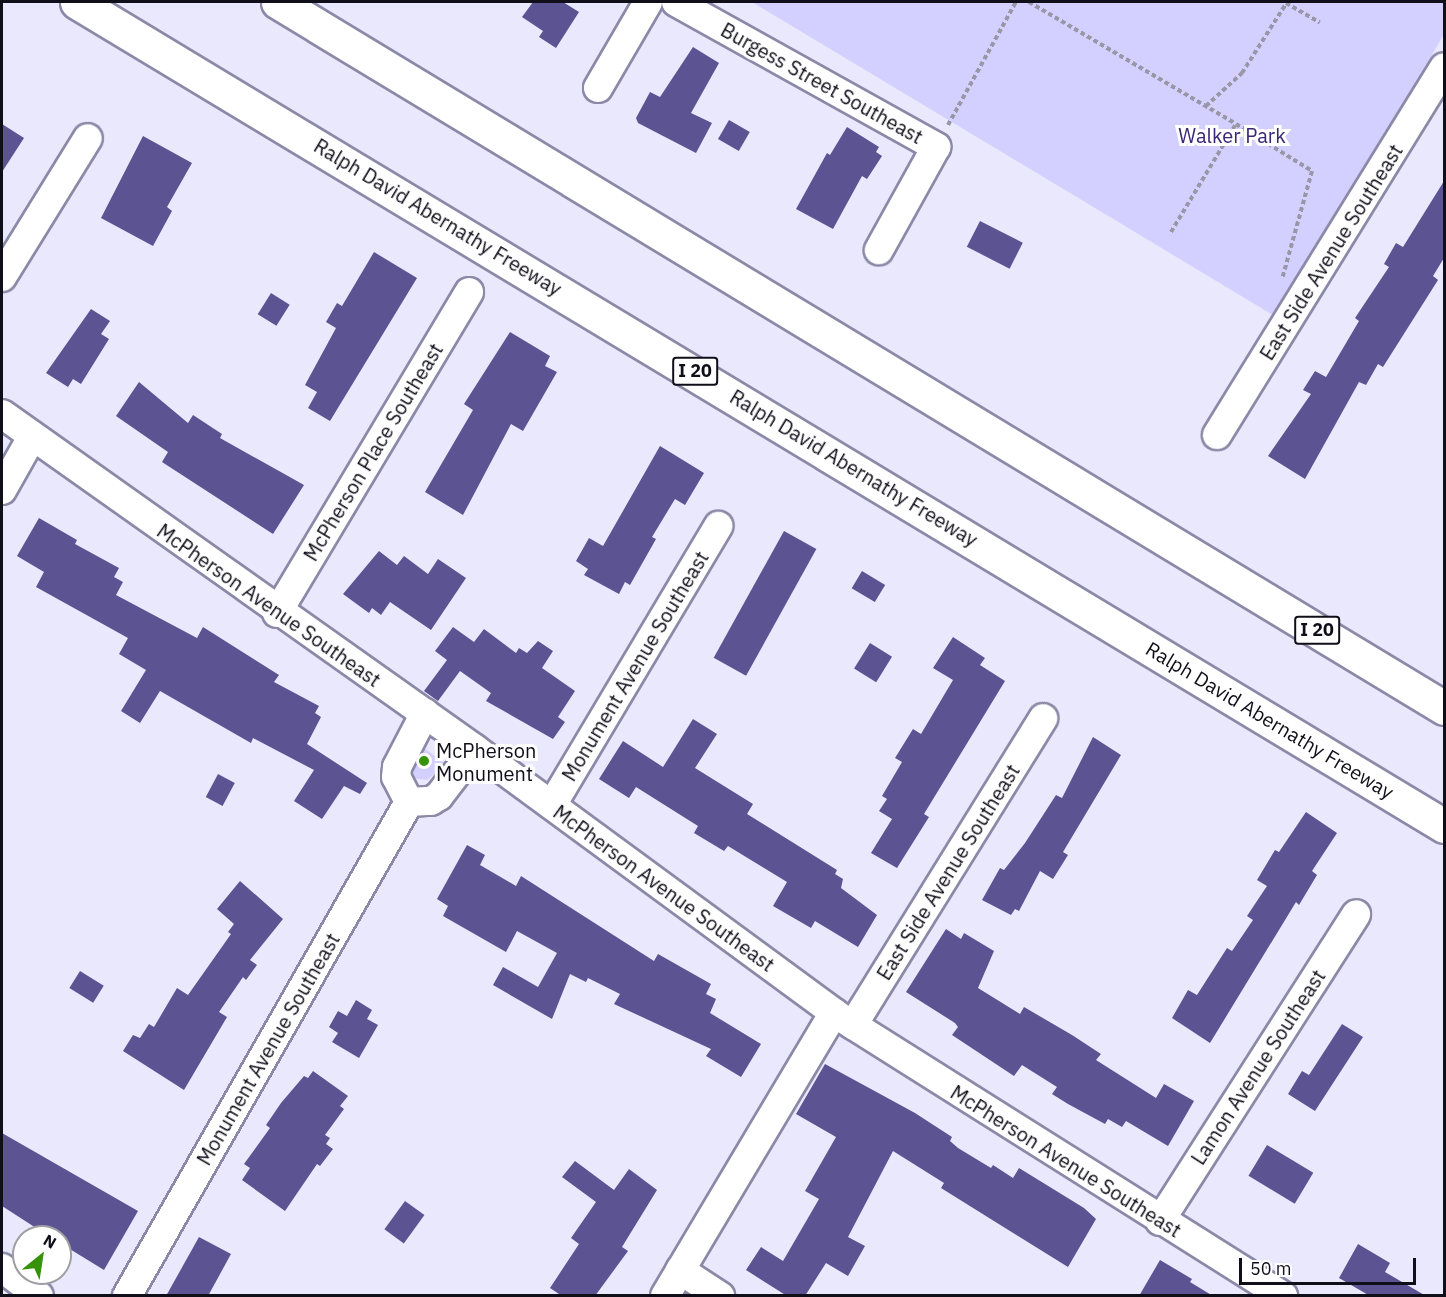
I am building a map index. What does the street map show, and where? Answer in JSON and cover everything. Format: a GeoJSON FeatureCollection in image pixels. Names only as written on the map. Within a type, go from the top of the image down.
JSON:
{"type":"FeatureCollection","features":[{"type":"Feature","properties":{"kind":"highway","name":"Ralph David Abernathy Freeway"},"geometry":{"type":"LineString","coordinates":[[77,2],[1444,826]]}},
{"type":"Feature","properties":{"kind":"highway","name":"I 20"},"geometry":{"type":"LineString","coordinates":[[278,2],[1444,708]]}},
{"type":"Feature","properties":{"kind":"highway"},"geometry":{"type":"LineString","coordinates":[[1190,553],[1444,681]]}},
{"type":"Feature","properties":{"kind":"highway"},"geometry":{"type":"LineString","coordinates":[[1311,744],[1444,845]]}},
{"type":"Feature","properties":{"kind":"street"},"geometry":{"type":"LineString","coordinates":[[598,88],[648,2]]}},
{"type":"Feature","properties":{"kind":"street","name":"Burgess Street Southeast"},"geometry":{"type":"LineString","coordinates":[[676,2],[936,147]]}},
{"type":"Feature","properties":{"kind":"street","name":"East Side Avenue Southeast"},"geometry":{"type":"LineString","coordinates":[[1217,435],[1444,68]]}},
{"type":"Feature","properties":{"kind":"street"},"geometry":{"type":"LineString","coordinates":[[2,278],[88,138]]}},
{"type":"Feature","properties":{"kind":"street"},"geometry":{"type":"LineString","coordinates":[[879,250],[936,147]]}},
{"type":"Feature","properties":{"kind":"street","name":"McPherson Place Southeast"},"geometry":{"type":"LineString","coordinates":[[277,613],[469,292]]}},
{"type":"Feature","properties":{"kind":"street","name":"McPherson Avenue Southeast"},"geometry":{"type":"LineString","coordinates":[[2,414],[277,613],[425,713],[844,1019],[1160,1221],[1283,1296]]}},
{"type":"Feature","properties":{"kind":"street"},"geometry":{"type":"LineString","coordinates":[[2,490],[32,436]]}},
{"type":"Feature","properties":{"kind":"street","name":"Monument Avenue Southeast"},"geometry":{"type":"LineString","coordinates":[[552,805],[718,526]]}},
{"type":"Feature","properties":{"kind":"street"},"geometry":{"type":"LineString","coordinates":[[425,713],[397,767],[396,777],[409,802],[431,801],[439,796],[475,749]]}},
{"type":"Feature","properties":{"kind":"street","name":"East Side Avenue Southeast"},"geometry":{"type":"LineString","coordinates":[[665,1296],[844,1019],[1043,718]]}},
{"type":"Feature","properties":{"kind":"street","name":"Monument Avenue Southeast"},"geometry":{"type":"LineString","coordinates":[[127,1296],[409,802]]}},
{"type":"Feature","properties":{"kind":"street","name":"Lamon Avenue Southeast"},"geometry":{"type":"LineString","coordinates":[[1160,1221],[1356,914]]}},
{"type":"Feature","properties":{"kind":"street"},"geometry":{"type":"LineString","coordinates":[[2,1268],[39,1296]]}},
{"type":"Feature","properties":{"kind":"street"},"geometry":{"type":"LineString","coordinates":[[680,1270],[720,1296]]}},
{"type":"Feature","properties":{"kind":"path"},"geometry":{"type":"LineString","coordinates":[[936,147],[1016,2]]}},
{"type":"Feature","properties":{"kind":"path"},"geometry":{"type":"LineString","coordinates":[[1029,2],[1312,171],[1280,283]]}},
{"type":"Feature","properties":{"kind":"path"},"geometry":{"type":"LineString","coordinates":[[1206,106],[1242,73],[1286,2],[1320,23]]}},
{"type":"Feature","properties":{"kind":"path"},"geometry":{"type":"LineString","coordinates":[[1172,232],[1236,124]]}},
{"type":"Feature","properties":{"kind":"green space","name":"Walker Park"},"geometry":{"type":"Polygon","coordinates":[[[752,2],[1444,2],[1444,34],[1278,318],[752,2]]]}},
{"type":"Feature","properties":{"kind":"green space"},"geometry":{"type":"Polygon","coordinates":[[[414,741],[446,764],[427,780],[411,778],[406,763],[414,741]]]}},
{"type":"Feature","properties":{"kind":"building"},"geometry":{"type":"Polygon","coordinates":[[[533,2],[563,2],[579,12],[556,48],[539,37],[543,31],[522,17],[533,2]]]}},
{"type":"Feature","properties":{"kind":"building"},"geometry":{"type":"Polygon","coordinates":[[[693,47],[719,63],[691,113],[712,123],[696,153],[638,123],[636,118],[650,92],[660,97],[693,47]]]}},
{"type":"Feature","properties":{"kind":"building"},"geometry":{"type":"Polygon","coordinates":[[[729,120],[750,132],[739,151],[718,139],[729,120]]]}},
{"type":"Feature","properties":{"kind":"building"},"geometry":{"type":"Polygon","coordinates":[[[2,124],[24,138],[2,172],[2,124]]]}},
{"type":"Feature","properties":{"kind":"building"},"geometry":{"type":"Polygon","coordinates":[[[847,127],[879,147],[876,152],[882,156],[867,179],[862,176],[833,229],[796,209],[827,153],[830,155],[847,127]]]}},
{"type":"Feature","properties":{"kind":"building"},"geometry":{"type":"Polygon","coordinates":[[[143,136],[192,163],[167,207],[172,211],[153,246],[101,218],[143,136]]]}},
{"type":"Feature","properties":{"kind":"building"},"geometry":{"type":"Polygon","coordinates":[[[1444,181],[1444,258],[1433,276],[1438,280],[1383,367],[1378,364],[1366,385],[1359,382],[1305,479],[1268,456],[1311,394],[1303,390],[1315,371],[1326,377],[1359,321],[1355,318],[1389,267],[1384,264],[1396,243],[1403,247],[1444,181]]]}},
{"type":"Feature","properties":{"kind":"building"},"geometry":{"type":"Polygon","coordinates":[[[980,221],[1023,243],[1010,269],[967,247],[980,221]]]}},
{"type":"Feature","properties":{"kind":"building"},"geometry":{"type":"Polygon","coordinates":[[[374,252],[417,278],[330,421],[308,408],[317,392],[305,385],[336,328],[326,322],[337,303],[342,306],[374,252]]]}},
{"type":"Feature","properties":{"kind":"building"},"geometry":{"type":"Polygon","coordinates":[[[271,293],[290,305],[276,326],[258,314],[271,293]]]}},
{"type":"Feature","properties":{"kind":"building"},"geometry":{"type":"Polygon","coordinates":[[[91,309],[110,321],[101,334],[109,339],[81,384],[73,379],[68,387],[46,373],[91,309]]]}},
{"type":"Feature","properties":{"kind":"building"},"geometry":{"type":"Polygon","coordinates":[[[510,332],[550,356],[545,366],[557,372],[523,431],[511,424],[463,515],[425,492],[473,410],[464,404],[510,332]]]}},
{"type":"Feature","properties":{"kind":"building"},"geometry":{"type":"Polygon","coordinates":[[[139,382],[188,423],[193,415],[222,434],[220,438],[304,485],[273,534],[162,462],[168,452],[116,416],[139,382]]]}},
{"type":"Feature","properties":{"kind":"building"},"geometry":{"type":"Polygon","coordinates":[[[660,446],[704,473],[685,505],[675,499],[652,537],[656,539],[630,585],[625,582],[619,594],[584,575],[588,569],[576,561],[589,538],[603,546],[660,446]]]}},
{"type":"Feature","properties":{"kind":"building"},"geometry":{"type":"Polygon","coordinates":[[[39,518],[77,540],[75,544],[119,568],[114,577],[123,582],[116,595],[197,638],[203,627],[279,675],[274,682],[319,706],[315,713],[321,717],[307,744],[367,783],[360,794],[344,786],[322,819],[294,801],[314,770],[253,738],[251,743],[160,691],[140,723],[121,711],[146,670],[119,654],[128,638],[36,587],[44,572],[17,556],[39,518]]]}},
{"type":"Feature","properties":{"kind":"building"},"geometry":{"type":"Polygon","coordinates":[[[784,531],[816,549],[746,676],[714,658],[784,531]]]}},
{"type":"Feature","properties":{"kind":"building"},"geometry":{"type":"Polygon","coordinates":[[[379,551],[397,565],[404,556],[428,574],[438,559],[466,578],[431,630],[390,602],[381,615],[372,608],[369,613],[343,594],[379,551]]]}},
{"type":"Feature","properties":{"kind":"building"},"geometry":{"type":"Polygon","coordinates":[[[862,571],[885,585],[875,602],[852,588],[862,571]]]}},
{"type":"Feature","properties":{"kind":"building"},"geometry":{"type":"Polygon","coordinates":[[[453,627],[474,642],[484,629],[516,653],[519,648],[527,653],[538,641],[553,651],[542,668],[575,691],[558,717],[565,722],[553,739],[486,701],[491,693],[460,671],[438,701],[424,691],[447,660],[435,651],[453,627]]]}},
{"type":"Feature","properties":{"kind":"building"},"geometry":{"type":"Polygon","coordinates":[[[953,637],[985,658],[980,665],[1005,681],[924,814],[929,817],[897,868],[871,853],[892,819],[879,811],[887,799],[882,796],[902,762],[895,758],[913,729],[921,734],[953,680],[933,668],[953,637]]]}},
{"type":"Feature","properties":{"kind":"building"},"geometry":{"type":"Polygon","coordinates":[[[870,643],[892,657],[876,682],[854,668],[870,643]]]}},
{"type":"Feature","properties":{"kind":"building"},"geometry":{"type":"Polygon","coordinates":[[[693,719],[717,734],[695,768],[753,804],[747,814],[837,870],[835,874],[843,879],[841,888],[877,915],[858,947],[815,921],[811,928],[773,906],[787,882],[728,846],[724,851],[694,833],[698,826],[636,787],[629,798],[599,779],[623,741],[663,767],[693,719]]]}},
{"type":"Feature","properties":{"kind":"building"},"geometry":{"type":"Polygon","coordinates":[[[1093,737],[1121,755],[1063,852],[1068,855],[1053,879],[1040,871],[1019,911],[1015,909],[1011,915],[982,900],[1000,868],[1004,870],[1025,843],[1056,795],[1062,798],[1093,737]]]}},
{"type":"Feature","properties":{"kind":"building"},"geometry":{"type":"Polygon","coordinates":[[[218,774],[235,783],[223,806],[206,797],[218,774]]]}},
{"type":"Feature","properties":{"kind":"building"},"geometry":{"type":"Polygon","coordinates":[[[1306,812],[1337,833],[1312,871],[1317,875],[1299,905],[1296,902],[1210,1043],[1172,1018],[1188,990],[1197,995],[1227,948],[1232,951],[1253,920],[1247,916],[1267,886],[1257,880],[1275,850],[1279,852],[1306,812]]]}},
{"type":"Feature","properties":{"kind":"building"},"geometry":{"type":"Polygon","coordinates":[[[467,845],[485,855],[480,865],[516,886],[521,876],[654,961],[658,954],[711,984],[706,994],[716,999],[710,1013],[761,1044],[741,1077],[706,1056],[711,1049],[614,1004],[620,994],[588,978],[586,982],[570,974],[552,1019],[493,985],[503,967],[538,987],[557,953],[517,931],[506,952],[443,916],[448,906],[437,899],[467,845]]]}},
{"type":"Feature","properties":{"kind":"building"},"geometry":{"type":"Polygon","coordinates":[[[240,881],[283,919],[250,960],[257,965],[246,980],[243,977],[219,1012],[227,1017],[184,1090],[123,1051],[133,1035],[140,1038],[149,1024],[154,1027],[177,988],[188,995],[231,934],[228,932],[234,924],[217,909],[240,881]]]}},
{"type":"Feature","properties":{"kind":"building"},"geometry":{"type":"Polygon","coordinates":[[[946,929],[961,939],[964,933],[994,951],[978,988],[1020,1014],[1024,1007],[1072,1035],[1101,1054],[1096,1060],[1156,1098],[1164,1084],[1194,1101],[1168,1146],[1126,1121],[1122,1127],[1108,1119],[1105,1124],[1068,1104],[1052,1094],[1057,1087],[1022,1065],[1014,1076],[952,1035],[958,1027],[955,1023],[906,992],[946,929]]]}},
{"type":"Feature","properties":{"kind":"building"},"geometry":{"type":"Polygon","coordinates":[[[80,971],[104,986],[93,1003],[69,988],[80,971]]]}},
{"type":"Feature","properties":{"kind":"building"},"geometry":{"type":"Polygon","coordinates":[[[356,1000],[372,1010],[367,1019],[378,1025],[359,1058],[332,1042],[338,1033],[329,1027],[338,1011],[347,1016],[356,1000]]]}},
{"type":"Feature","properties":{"kind":"building"},"geometry":{"type":"Polygon","coordinates":[[[1342,1024],[1363,1037],[1315,1111],[1288,1094],[1302,1071],[1309,1075],[1342,1024]]]}},
{"type":"Feature","properties":{"kind":"building"},"geometry":{"type":"Polygon","coordinates":[[[825,1064],[915,1113],[952,1137],[950,1141],[958,1148],[991,1168],[993,1165],[1013,1178],[1019,1168],[1084,1208],[1096,1219],[1068,1267],[941,1188],[944,1183],[893,1151],[848,1237],[865,1246],[848,1276],[826,1263],[805,1296],[787,1296],[746,1270],[761,1247],[783,1261],[819,1199],[805,1191],[836,1137],[796,1114],[825,1064]]]}},
{"type":"Feature","properties":{"kind":"building"},"geometry":{"type":"Polygon","coordinates":[[[313,1071],[348,1096],[340,1106],[344,1109],[325,1135],[330,1138],[326,1144],[333,1149],[320,1166],[317,1164],[285,1211],[242,1180],[250,1168],[244,1164],[270,1128],[266,1125],[281,1103],[304,1076],[308,1078],[313,1071]]]}},
{"type":"Feature","properties":{"kind":"building"},"geometry":{"type":"Polygon","coordinates":[[[2,1133],[138,1211],[104,1270],[72,1250],[72,1225],[31,1225],[2,1206],[2,1133]]]}},
{"type":"Feature","properties":{"kind":"building"},"geometry":{"type":"Polygon","coordinates":[[[1267,1145],[1313,1173],[1295,1204],[1248,1176],[1267,1145]]]}},
{"type":"Feature","properties":{"kind":"building"},"geometry":{"type":"Polygon","coordinates":[[[575,1161],[614,1190],[629,1169],[657,1190],[622,1247],[628,1251],[595,1296],[562,1296],[550,1288],[579,1244],[571,1238],[596,1202],[562,1177],[575,1161]]]}},
{"type":"Feature","properties":{"kind":"building"},"geometry":{"type":"Polygon","coordinates":[[[405,1201],[424,1215],[404,1243],[384,1229],[405,1201]]]}},
{"type":"Feature","properties":{"kind":"building"},"geometry":{"type":"Polygon","coordinates":[[[199,1237],[231,1254],[208,1296],[166,1296],[199,1237]]]}},
{"type":"Feature","properties":{"kind":"building"},"geometry":{"type":"Polygon","coordinates":[[[1358,1244],[1390,1263],[1385,1272],[1426,1296],[1370,1296],[1339,1278],[1358,1244]]]}},
{"type":"Feature","properties":{"kind":"building"},"geometry":{"type":"Polygon","coordinates":[[[1160,1260],[1192,1279],[1190,1282],[1213,1296],[1139,1296],[1160,1260]]]}},
{"type":"Feature","properties":{"kind":"place","name":"McPherson Monument"},"geometry":{"type":"Point","coordinates":[424,761]}}]}
